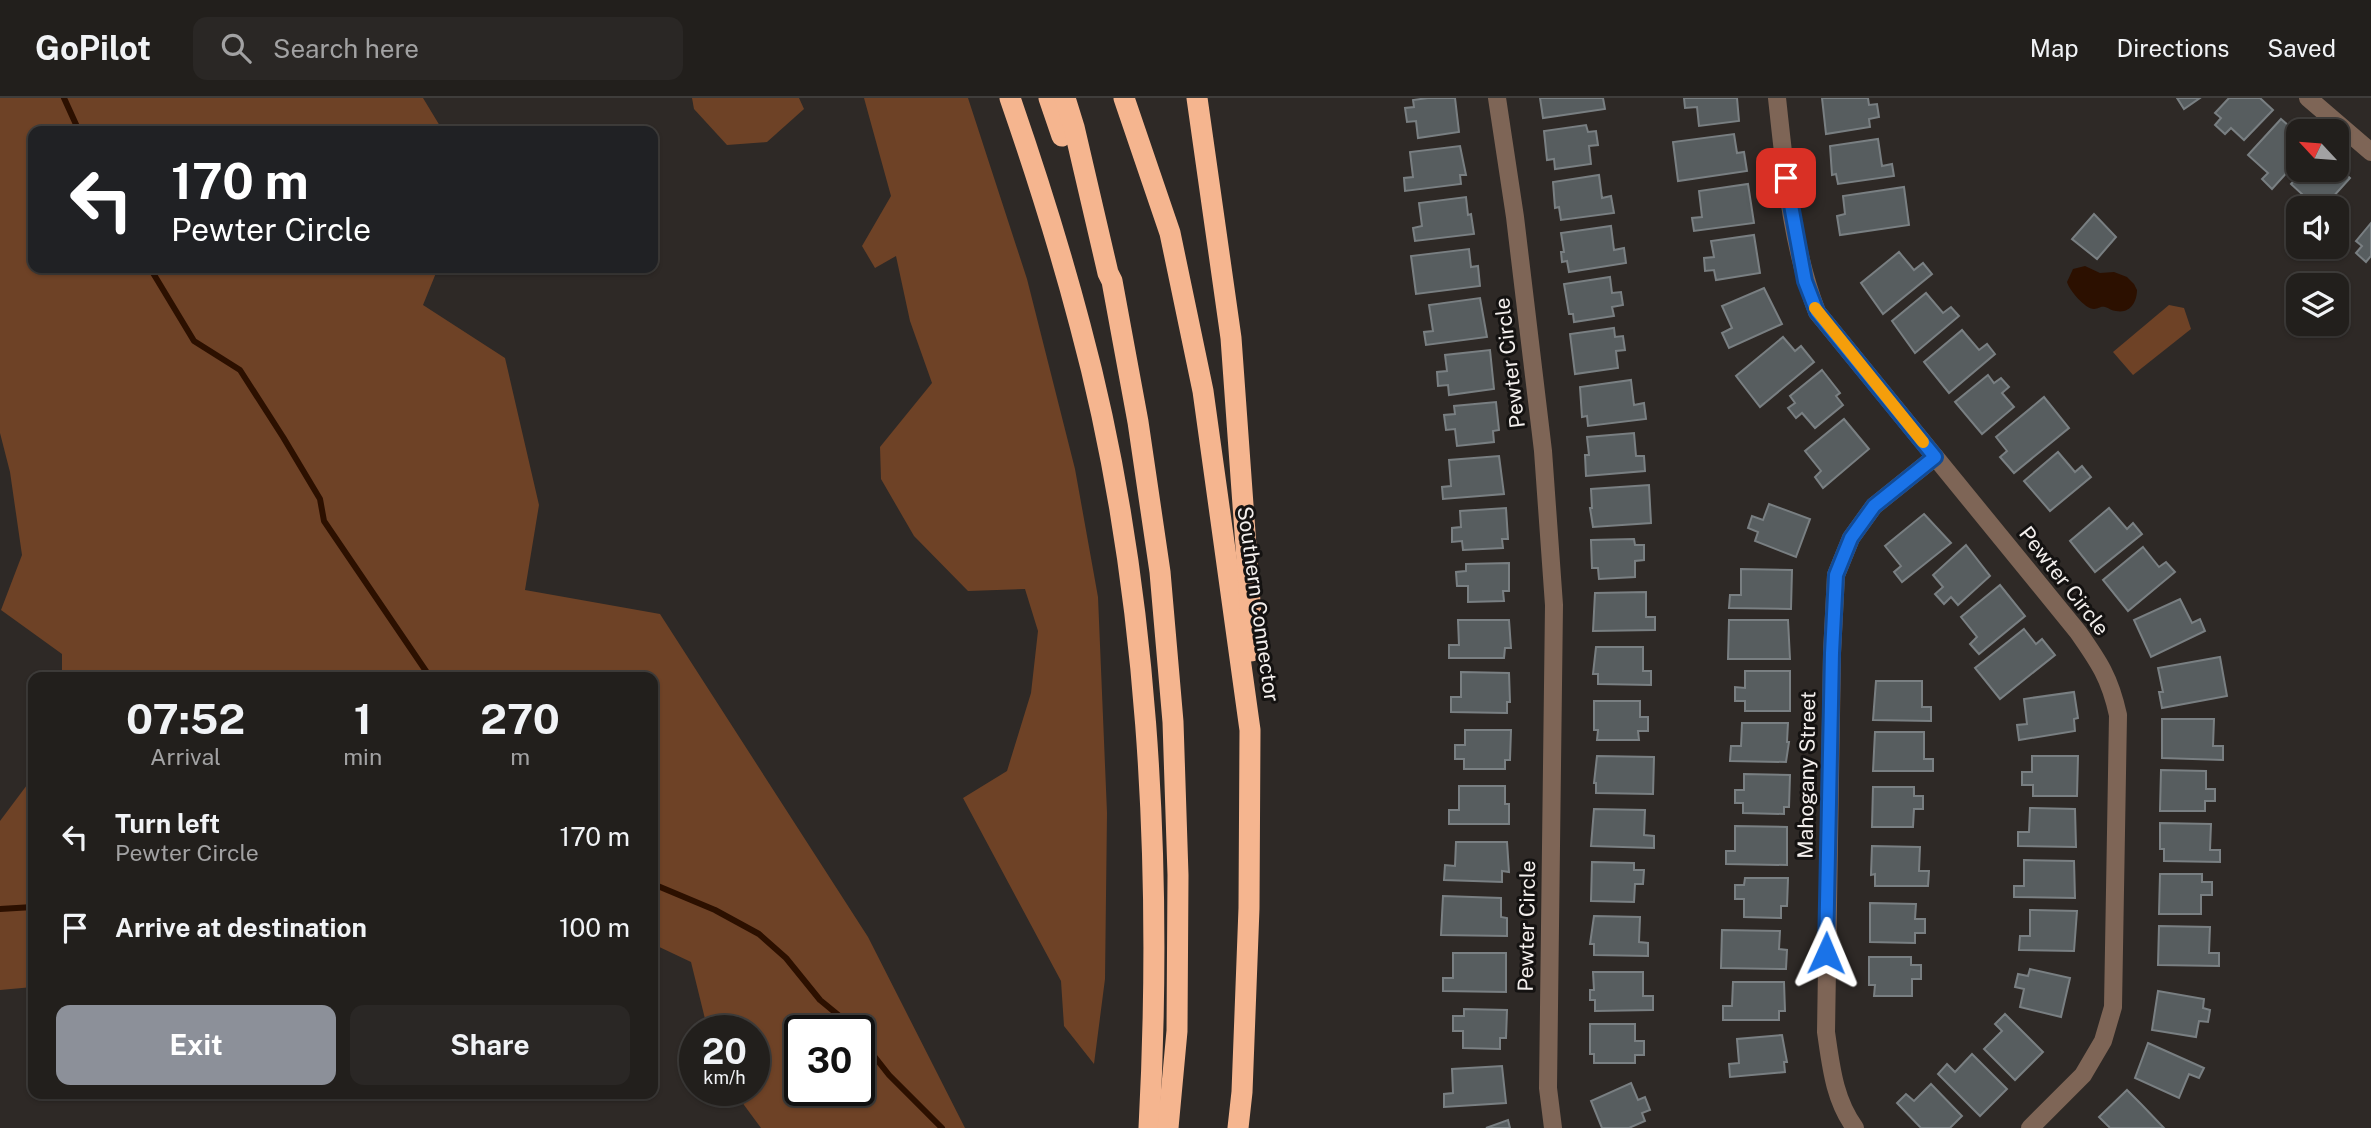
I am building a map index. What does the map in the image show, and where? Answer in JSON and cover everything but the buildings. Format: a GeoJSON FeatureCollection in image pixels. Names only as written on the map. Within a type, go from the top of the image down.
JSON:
{"type":"FeatureCollection","features":[{"type":"Feature","properties":{"kind":"highway"},"geometry":{"type":"LineString","coordinates":[[1010,98],[1081,326],[1118,506],[1132,595],[1149,774],[1153,864],[1155,970],[1149,1128]]}},
{"type":"Feature","properties":{"kind":"highway"},"geometry":{"type":"LineString","coordinates":[[1049,98],[1080,196],[1101,244]]}},
{"type":"Feature","properties":{"kind":"highway"},"geometry":{"type":"LineString","coordinates":[[1065,98],[1112,281],[1138,422],[1160,572],[1173,722],[1178,875],[1177,1018],[1168,1128]]}},
{"type":"Feature","properties":{"kind":"highway","name":"Southern Connector"},"geometry":{"type":"LineString","coordinates":[[1124,98],[1170,233],[1203,391],[1250,730],[1249,908],[1242,1092],[1238,1128]]}},
{"type":"Feature","properties":{"kind":"highway"},"geometry":{"type":"LineString","coordinates":[[1197,98],[1231,338],[1251,615],[1250,730]]}},
{"type":"Feature","properties":{"kind":"street","name":"Pewter Circle"},"geometry":{"type":"LineString","coordinates":[[1497,98],[1515,217],[1543,451],[1554,605],[1548,1077],[1553,1128]]}},
{"type":"Feature","properties":{"kind":"street","name":"Pewter Circle"},"geometry":{"type":"LineString","coordinates":[[1777,98],[1786,178],[1805,281],[1817,312],[2078,632],[2105,671],[2113,690],[2118,715],[2113,1006],[2103,1041],[2083,1075],[2030,1128]]}},
{"type":"Feature","properties":{"kind":"street"},"geometry":{"type":"LineString","coordinates":[[2308,98],[2371,152]]}},
{"type":"Feature","properties":{"kind":"street","name":"Mahogany Street"},"geometry":{"type":"LineString","coordinates":[[1855,1128],[1842,1109],[1834,1083],[1826,1032],[1832,653],[1836,575],[1851,538],[1874,506],[1935,457]]}},
{"type":"Feature","properties":{"kind":"shaded area"},"geometry":{"type":"Polygon","coordinates":[[[0,98],[423,98],[440,126],[28,126],[28,273],[436,273],[423,305],[505,358],[539,505],[525,590],[660,614],[868,937],[965,1128],[761,1128],[745,1106],[770,1106],[770,1015],[704,1015],[691,962],[658,946],[658,672],[62,672],[62,654],[1,610],[22,555],[10,472],[0,433],[0,98]]]}},
{"type":"Feature","properties":{"kind":"shaded area"},"geometry":{"type":"Polygon","coordinates":[[[692,98],[799,98],[804,109],[767,142],[727,145],[694,109],[692,98]]]}},
{"type":"Feature","properties":{"kind":"shaded area"},"geometry":{"type":"Polygon","coordinates":[[[864,98],[968,98],[1027,279],[1075,469],[1098,597],[1107,813],[1105,979],[1094,1064],[1064,1026],[1061,981],[963,798],[1007,771],[1031,693],[1038,631],[1025,589],[968,591],[914,536],[881,479],[880,447],[932,383],[910,321],[896,256],[875,268],[862,246],[891,196],[864,98]]]}},
{"type":"Feature","properties":{"kind":"shaded area"},"geometry":{"type":"Polygon","coordinates":[[[2085,266],[2100,273],[2114,272],[2127,277],[2137,290],[2132,306],[2125,311],[2113,311],[2103,307],[2090,308],[2082,303],[2067,282],[2073,269],[2085,266]]]}},
{"type":"Feature","properties":{"kind":"shaded area"},"geometry":{"type":"Polygon","coordinates":[[[2169,305],[2184,308],[2191,329],[2133,375],[2113,352],[2169,305]]]}},
{"type":"Feature","properties":{"kind":"shaded area"},"geometry":{"type":"Polygon","coordinates":[[[28,784],[28,987],[0,990],[0,821],[28,784]]]}},
{"type":"Feature","properties":{"kind":"waterway"},"geometry":{"type":"LineString","coordinates":[[64,98],[77,126]]}},
{"type":"Feature","properties":{"kind":"waterway"},"geometry":{"type":"LineString","coordinates":[[153,273],[194,341],[240,370],[320,499],[324,521],[427,672]]}},
{"type":"Feature","properties":{"kind":"waterway"},"geometry":{"type":"LineString","coordinates":[[658,886],[715,910],[759,934],[786,958],[820,1000],[838,1015]]}},
{"type":"Feature","properties":{"kind":"waterway"},"geometry":{"type":"LineString","coordinates":[[0,909],[28,907]]}},
{"type":"Feature","properties":{"kind":"waterway"},"geometry":{"type":"LineString","coordinates":[[875,1057],[942,1128]]}},
{"type":"Feature","properties":{"kind":"slow traffic"},"geometry":{"type":"LineString","coordinates":[[1815,308],[1923,442]]}},
{"type":"Feature","properties":{"kind":"route"},"geometry":{"type":"LineString","coordinates":[[1786,178],[1805,281],[1817,312],[1935,457],[1874,506],[1851,538],[1836,575],[1826,953]]}}]}
